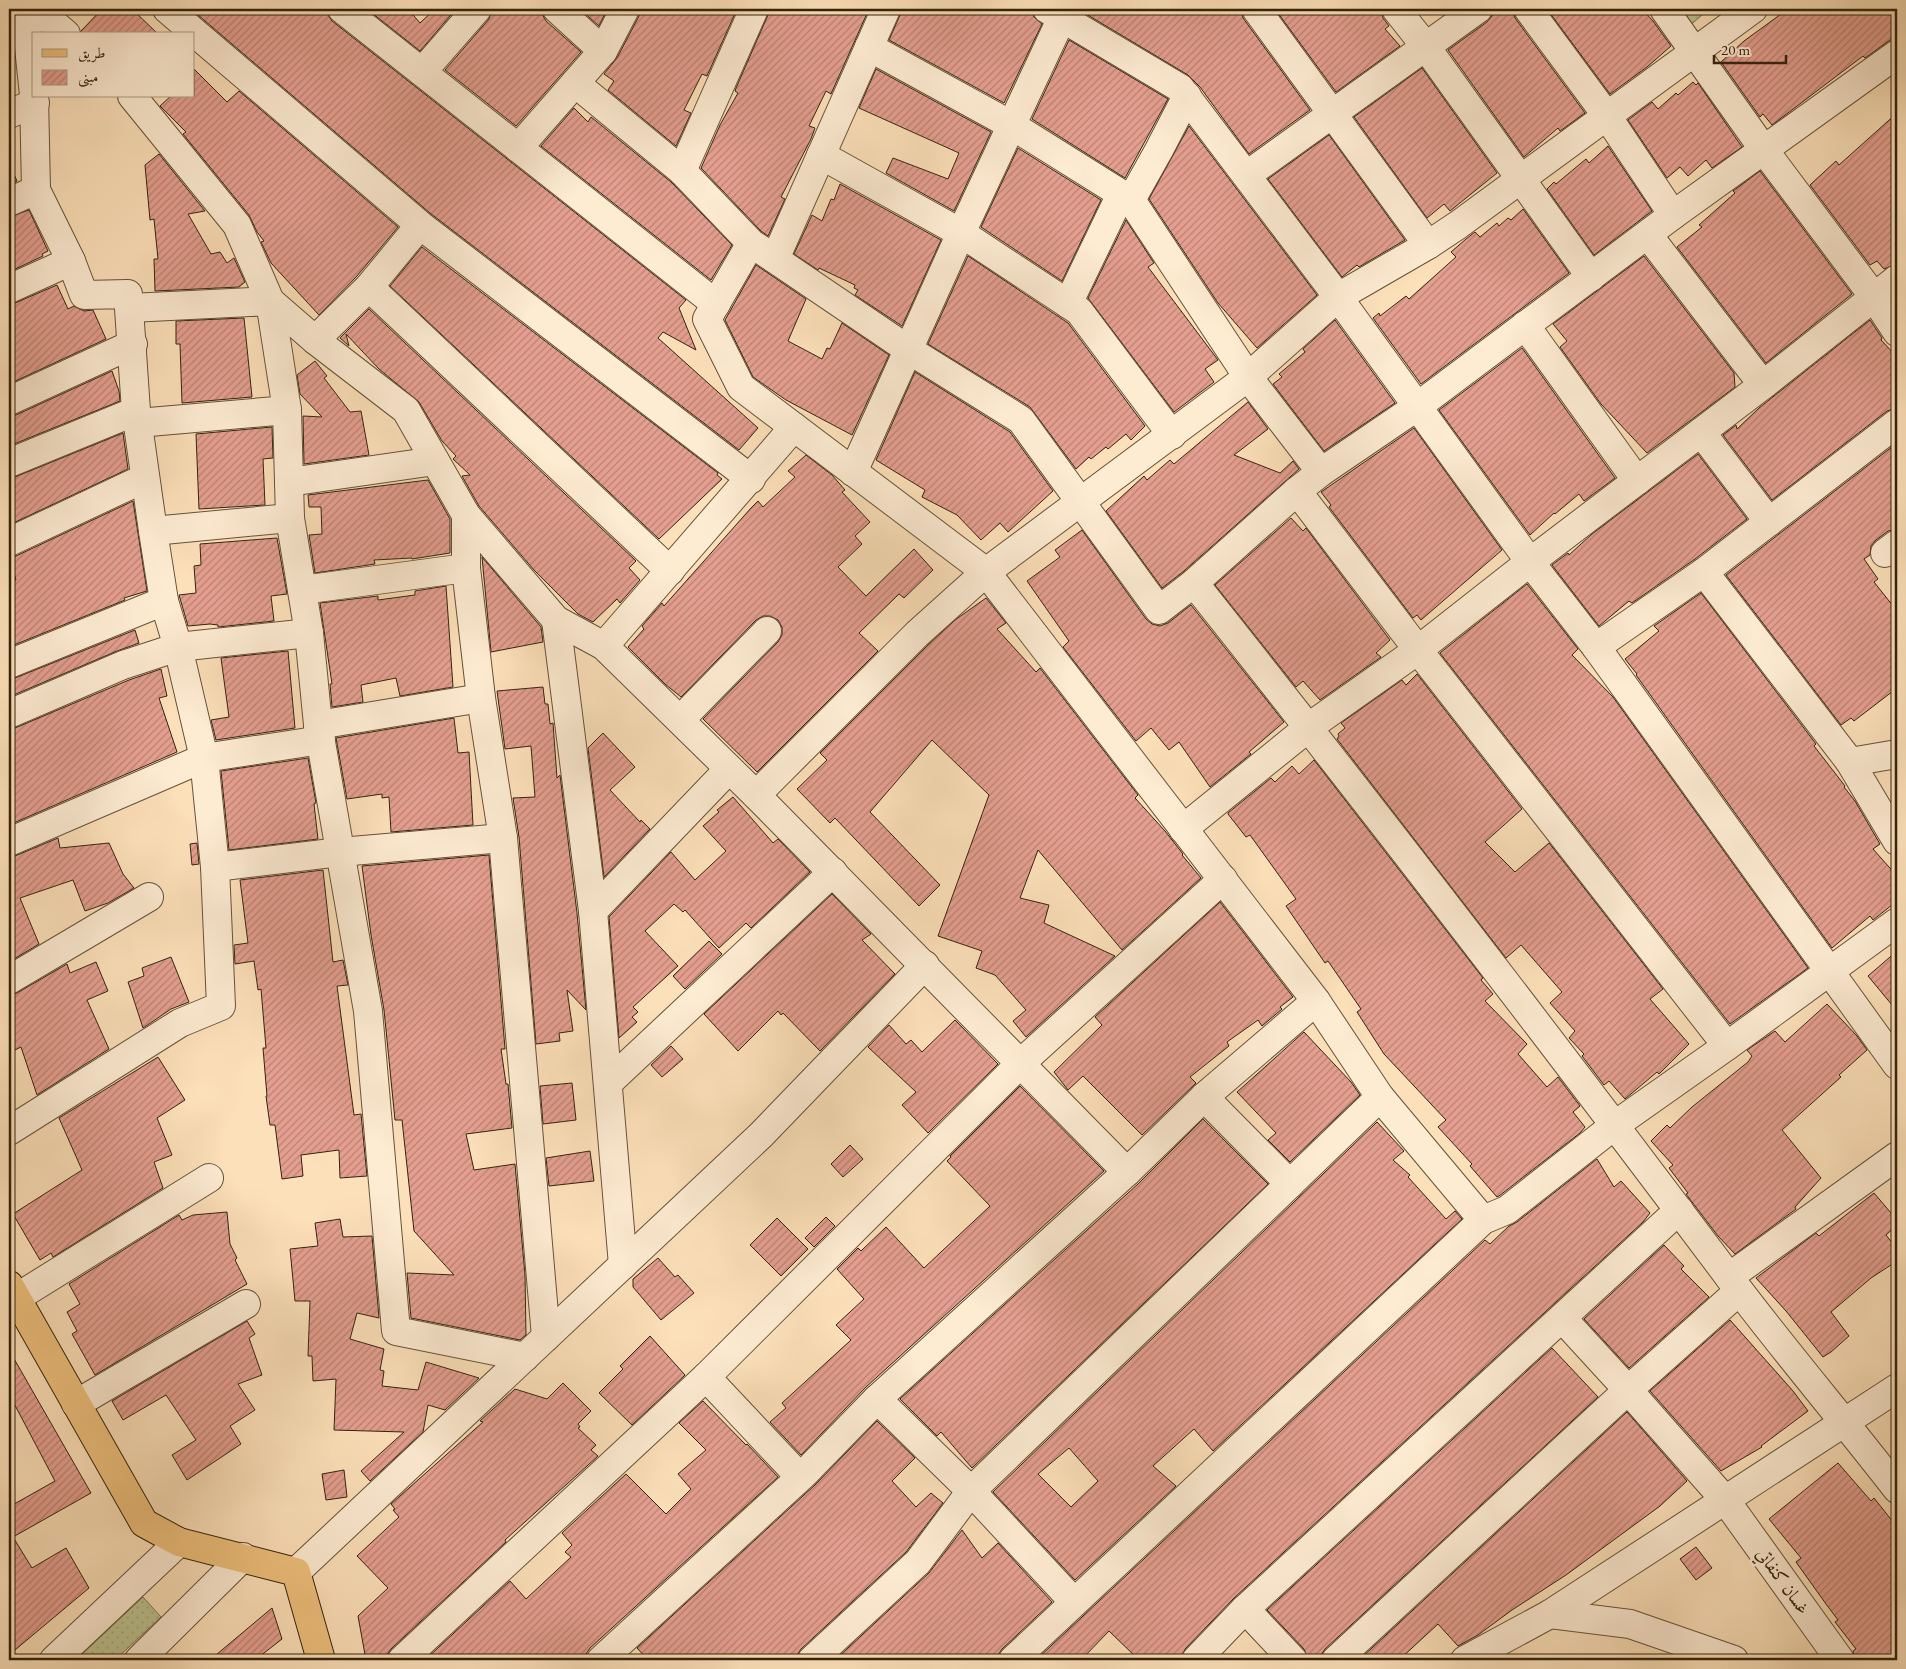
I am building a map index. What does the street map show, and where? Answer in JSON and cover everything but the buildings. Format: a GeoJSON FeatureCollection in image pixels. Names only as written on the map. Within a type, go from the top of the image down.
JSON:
{"type":"FeatureCollection","features":[{"type":"Feature","properties":{"kind":"main road"},"geometry":{"type":"LineString","coordinates":[[12,1292],[144,1523],[179,1542],[296,1572],[321,1660]]}},
{"type":"Feature","properties":{"kind":"street"},"geometry":{"type":"LineString","coordinates":[[25,9],[32,78]]}},
{"type":"Feature","properties":{"kind":"street"},"geometry":{"type":"LineString","coordinates":[[37,9],[64,32]]}},
{"type":"Feature","properties":{"kind":"street"},"geometry":{"type":"LineString","coordinates":[[167,9],[194,32]]}},
{"type":"Feature","properties":{"kind":"street"},"geometry":{"type":"LineString","coordinates":[[342,9],[716,304]]}},
{"type":"Feature","properties":{"kind":"street"},"geometry":{"type":"LineString","coordinates":[[422,72],[477,9]]}},
{"type":"Feature","properties":{"kind":"street"},"geometry":{"type":"LineString","coordinates":[[557,9],[603,51]]}},
{"type":"Feature","properties":{"kind":"street"},"geometry":{"type":"LineString","coordinates":[[518,148],[603,51],[625,9]]}},
{"type":"Feature","properties":{"kind":"street"},"geometry":{"type":"LineString","coordinates":[[682,171],[754,9]]}},
{"type":"Feature","properties":{"kind":"street"},"geometry":{"type":"LineString","coordinates":[[775,259],[886,9]]}},
{"type":"Feature","properties":{"kind":"street"},"geometry":{"type":"LineString","coordinates":[[1256,9],[1428,245]]}},
{"type":"Feature","properties":{"kind":"street"},"geometry":{"type":"LineString","coordinates":[[1396,9],[1426,47],[1591,277]]}},
{"type":"Feature","properties":{"kind":"street"},"geometry":{"type":"LineString","coordinates":[[1246,176],[1478,9]]}},
{"type":"Feature","properties":{"kind":"street"},"geometry":{"type":"LineString","coordinates":[[1528,9],[1607,116],[1673,215]]}},
{"type":"Feature","properties":{"kind":"street"},"geometry":{"type":"LineString","coordinates":[[1664,9],[1764,150],[1874,297],[1897,332]]}},
{"type":"Feature","properties":{"kind":"street"},"geometry":{"type":"LineString","coordinates":[[756,795],[917,634],[986,572],[1248,378],[1338,297],[1428,245],[1753,9]]}},
{"type":"Feature","properties":{"kind":"street"},"geometry":{"type":"LineString","coordinates":[[853,472],[961,233],[1012,126],[1059,12],[1180,88],[1187,96],[1338,297],[1530,562],[1596,647],[1897,1065]]}},
{"type":"Feature","properties":{"kind":"street"},"geometry":{"type":"LineString","coordinates":[[195,33],[420,225],[751,479]]}},
{"type":"Feature","properties":{"kind":"street"},"geometry":{"type":"LineString","coordinates":[[869,47],[1012,126],[1126,197],[1248,378],[1321,472]]}},
{"type":"Feature","properties":{"kind":"street"},"geometry":{"type":"LineString","coordinates":[[575,83],[682,171],[751,243],[909,350],[1021,420],[1159,610],[1194,584],[1297,491],[1321,472],[1418,406],[1673,215],[1764,150],[1893,65]]}},
{"type":"Feature","properties":{"kind":"street"},"geometry":{"type":"LineString","coordinates":[[1068,304],[1126,197],[1159,150],[1187,96]]}},
{"type":"Feature","properties":{"kind":"street"},"geometry":{"type":"LineString","coordinates":[[9,114],[34,98]]}},
{"type":"Feature","properties":{"kind":"street"},"geometry":{"type":"LineString","coordinates":[[9,1130],[180,1023],[221,1006],[215,867],[204,758],[178,647],[164,601],[152,531],[137,417],[128,294],[84,295],[71,261],[36,190],[34,98]]}},
{"type":"Feature","properties":{"kind":"street"},"geometry":{"type":"LineString","coordinates":[[134,98],[237,225],[270,301],[287,410],[290,518],[309,633],[320,732],[368,1011],[396,1331],[525,1357]]}},
{"type":"Feature","properties":{"kind":"street"},"geometry":{"type":"LineString","coordinates":[[821,155],[961,233],[1079,311],[1172,435]]}},
{"type":"Feature","properties":{"kind":"street"},"geometry":{"type":"LineString","coordinates":[[9,202],[36,190]]}},
{"type":"Feature","properties":{"kind":"street"},"geometry":{"type":"LineString","coordinates":[[315,340],[369,287],[420,225]]}},
{"type":"Feature","properties":{"kind":"street"},"geometry":{"type":"LineString","coordinates":[[1648,235],[1763,385]]}},
{"type":"Feature","properties":{"kind":"street"},"geometry":{"type":"LineString","coordinates":[[751,243],[706,318],[741,387],[986,572],[1316,1001],[1380,1097],[1483,1220]]}},
{"type":"Feature","properties":{"kind":"street"},"geometry":{"type":"LineString","coordinates":[[9,289],[71,261]]}},
{"type":"Feature","properties":{"kind":"street"},"geometry":{"type":"LineString","coordinates":[[1183,829],[1309,727],[1418,650],[1530,562],[1763,385],[1897,279]]}},
{"type":"Feature","properties":{"kind":"street"},"geometry":{"type":"LineString","coordinates":[[369,287],[670,571]]}},
{"type":"Feature","properties":{"kind":"street"},"geometry":{"type":"LineString","coordinates":[[130,308],[270,301],[315,340],[406,410],[466,515],[556,620],[604,646],[833,872],[1127,1172]]}},
{"type":"Feature","properties":{"kind":"street"},"geometry":{"type":"LineString","coordinates":[[1525,325],[1637,481]]}},
{"type":"Feature","properties":{"kind":"street"},"geometry":{"type":"LineString","coordinates":[[9,401],[133,344]]}},
{"type":"Feature","properties":{"kind":"street"},"geometry":{"type":"LineString","coordinates":[[9,463],[137,417],[287,410]]}},
{"type":"Feature","properties":{"kind":"street"},"geometry":{"type":"LineString","coordinates":[[1596,647],[1704,572],[1897,423]]}},
{"type":"Feature","properties":{"kind":"street"},"geometry":{"type":"LineString","coordinates":[[604,646],[751,479],[794,427]]}},
{"type":"Feature","properties":{"kind":"street"},"geometry":{"type":"LineString","coordinates":[[1701,432],[1769,522]]}},
{"type":"Feature","properties":{"kind":"street"},"geometry":{"type":"LineString","coordinates":[[289,482],[435,462]]}},
{"type":"Feature","properties":{"kind":"street"},"geometry":{"type":"LineString","coordinates":[[9,542],[145,478]]}},
{"type":"Feature","properties":{"kind":"street"},"geometry":{"type":"LineString","coordinates":[[1297,491],[1418,650],[1727,1046]]}},
{"type":"Feature","properties":{"kind":"street"},"geometry":{"type":"LineString","coordinates":[[466,515],[466,568],[481,698],[503,838],[546,1337]]}},
{"type":"Feature","properties":{"kind":"street"},"geometry":{"type":"LineString","coordinates":[[152,531],[290,518]]}},
{"type":"Feature","properties":{"kind":"street"},"geometry":{"type":"LineString","coordinates":[[302,590],[466,568]]}},
{"type":"Feature","properties":{"kind":"street"},"geometry":{"type":"LineString","coordinates":[[1704,572],[1850,762],[1897,841]]}},
{"type":"Feature","properties":{"kind":"street"},"geometry":{"type":"LineString","coordinates":[[1194,584],[1309,727],[1615,1125],[1734,1284],[1846,1422],[1897,1489]]}},
{"type":"Feature","properties":{"kind":"street"},"geometry":{"type":"LineString","coordinates":[[9,664],[164,601]]}},
{"type":"Feature","properties":{"kind":"street"},"geometry":{"type":"LineString","coordinates":[[556,620],[593,911],[623,1265]]}},
{"type":"Feature","properties":{"kind":"street"},"geometry":{"type":"LineString","coordinates":[[680,720],[767,631]]}},
{"type":"Feature","properties":{"kind":"street"},"geometry":{"type":"LineString","coordinates":[[9,714],[123,665],[178,647],[309,633]]}},
{"type":"Feature","properties":{"kind":"street"},"geometry":{"type":"LineString","coordinates":[[9,842],[204,758],[481,698]]}},
{"type":"Feature","properties":{"kind":"street"},"geometry":{"type":"LineString","coordinates":[[1850,762],[1897,754]]}},
{"type":"Feature","properties":{"kind":"street"},"geometry":{"type":"LineString","coordinates":[[593,911],[729,769]]}},
{"type":"Feature","properties":{"kind":"street"},"geometry":{"type":"LineString","coordinates":[[215,867],[340,852],[503,838]]}},
{"type":"Feature","properties":{"kind":"street"},"geometry":{"type":"LineString","coordinates":[[608,1083],[833,872]]}},
{"type":"Feature","properties":{"kind":"street"},"geometry":{"type":"LineString","coordinates":[[402,1660],[706,1377],[1022,1063],[1223,879]]}},
{"type":"Feature","properties":{"kind":"street"},"geometry":{"type":"LineString","coordinates":[[9,980],[149,897]]}},
{"type":"Feature","properties":{"kind":"street"},"geometry":{"type":"LineString","coordinates":[[1013,1660],[1483,1220],[1507,1210],[1615,1125],[1897,922]]}},
{"type":"Feature","properties":{"kind":"street"},"geometry":{"type":"LineString","coordinates":[[296,1572],[761,1135],[925,965]]}},
{"type":"Feature","properties":{"kind":"street"},"geometry":{"type":"LineString","coordinates":[[601,1660],[800,1477],[877,1400],[1127,1172],[1204,1098],[1316,1001]]}},
{"type":"Feature","properties":{"kind":"street"},"geometry":{"type":"LineString","coordinates":[[812,1660],[918,1562],[971,1491],[1380,1097]]}},
{"type":"Feature","properties":{"kind":"street"},"geometry":{"type":"LineString","coordinates":[[1204,1098],[1290,1184]]}},
{"type":"Feature","properties":{"kind":"street"},"geometry":{"type":"LineString","coordinates":[[1336,1660],[1628,1390],[1734,1284],[1897,1156]]}},
{"type":"Feature","properties":{"kind":"street"},"geometry":{"type":"LineString","coordinates":[[12,1292],[209,1178]]}},
{"type":"Feature","properties":{"kind":"street"},"geometry":{"type":"LineString","coordinates":[[1196,1660],[1245,1609],[1679,1210]]}},
{"type":"Feature","properties":{"kind":"street"},"geometry":{"type":"LineString","coordinates":[[76,1404],[246,1304]]}},
{"type":"Feature","properties":{"kind":"street","name":"غسان كنفاتي"},"geometry":{"type":"LineString","coordinates":[[1562,1318],[1726,1501],[1840,1660]]}},
{"type":"Feature","properties":{"kind":"street"},"geometry":{"type":"LineString","coordinates":[[706,1377],[800,1477]]}},
{"type":"Feature","properties":{"kind":"street"},"geometry":{"type":"LineString","coordinates":[[1465,1660],[1550,1614],[1897,1388]]}},
{"type":"Feature","properties":{"kind":"street"},"geometry":{"type":"LineString","coordinates":[[877,1400],[971,1491],[1074,1602]]}},
{"type":"Feature","properties":{"kind":"street"},"geometry":{"type":"LineString","coordinates":[[54,1660],[179,1542]]}},
{"type":"Feature","properties":{"kind":"street"},"geometry":{"type":"LineString","coordinates":[[139,1660],[243,1557]]}},
{"type":"Feature","properties":{"kind":"street"},"geometry":{"type":"LineString","coordinates":[[1245,1609],[1293,1660]]}},
{"type":"Feature","properties":{"kind":"street"},"geometry":{"type":"LineString","coordinates":[[1550,1614],[1630,1624],[1734,1660]]}},
{"type":"Feature","properties":{"kind":"green space"},"geometry":{"type":"Polygon","coordinates":[[[1674,9],[1709,9],[1687,28],[1674,9]]]}},
{"type":"Feature","properties":{"kind":"green space"},"geometry":{"type":"Polygon","coordinates":[[[143,1597],[161,1617],[115,1660],[76,1660],[143,1597]]]}}]}
